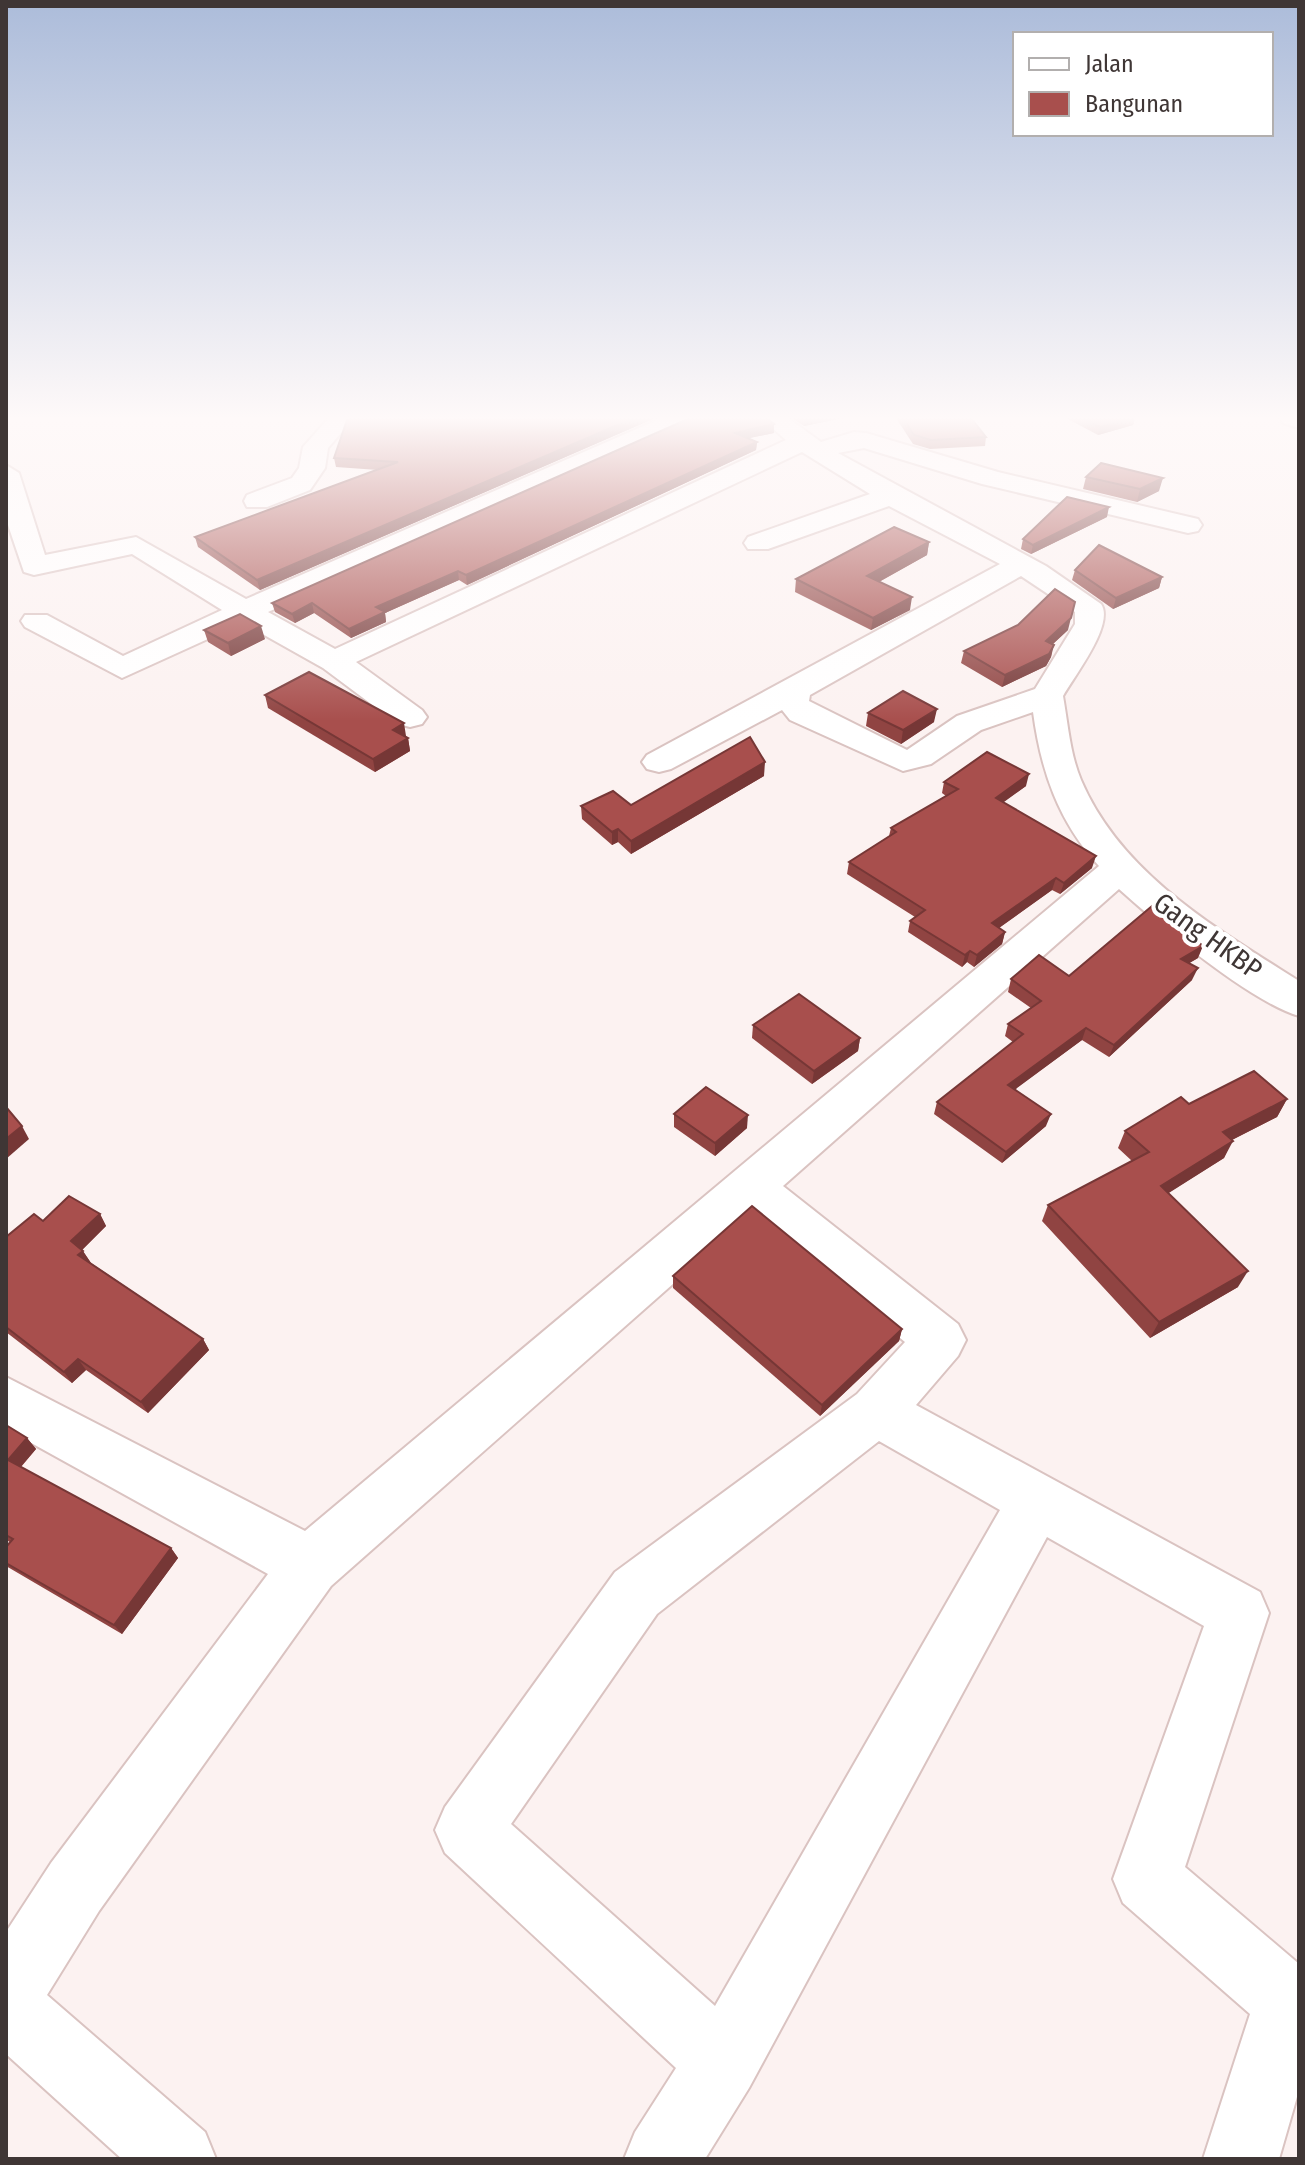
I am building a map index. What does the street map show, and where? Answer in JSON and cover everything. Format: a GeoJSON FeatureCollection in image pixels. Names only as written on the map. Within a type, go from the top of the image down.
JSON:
{"type":"FeatureCollection","features":[{"type":"Feature","properties":{"kind":"street"},"geometry":{"type":"LineString","coordinates":[[20,519],[34,566],[136,545],[334,661],[410,717]]}},
{"type":"Feature","properties":{"kind":"street"},"geometry":{"type":"LineString","coordinates":[[36,621],[122,668],[453,519]]}},
{"type":"Feature","properties":{"kind":"street"},"geometry":{"type":"LineString","coordinates":[[334,661],[648,519]]}},
{"type":"Feature","properties":{"kind":"street"},"geometry":{"type":"LineString","coordinates":[[758,543],[826,519]]}},
{"type":"Feature","properties":{"kind":"street"},"geometry":{"type":"LineString","coordinates":[[795,690],[792,702],[802,713],[903,761],[919,757],[969,723],[1047,696],[1090,624],[1090,610],[1076,597],[1021,564],[935,519]]}},
{"type":"Feature","properties":{"kind":"street"},"geometry":{"type":"LineString","coordinates":[[1163,519],[1188,525]]}},
{"type":"Feature","properties":{"kind":"street"},"geometry":{"type":"LineString","coordinates":[[659,762],[1021,564]]}},
{"type":"Feature","properties":{"kind":"street","name":"Gang HKBP"},"geometry":{"type":"LineString","coordinates":[[1047,696],[1063,779],[1084,818],[1119,869],[1202,936],[1299,1001]]}},
{"type":"Feature","properties":{"kind":"street"},"geometry":{"type":"LineString","coordinates":[[6,1996],[75,1887],[310,1565],[1119,869]]}},
{"type":"Feature","properties":{"kind":"street"},"geometry":{"type":"LineString","coordinates":[[723,2062],[468,1830],[636,1593],[876,1411],[940,1340],[750,1187]]}},
{"type":"Feature","properties":{"kind":"street"},"geometry":{"type":"LineString","coordinates":[[6,1401],[310,1565]]}},
{"type":"Feature","properties":{"kind":"street"},"geometry":{"type":"LineString","coordinates":[[876,1411],[1239,1613],[1147,1879],[1289,2002],[1241,2159]]}},
{"type":"Feature","properties":{"kind":"street"},"geometry":{"type":"LineString","coordinates":[[662,2159],[723,2062],[1036,1501]]}},
{"type":"Feature","properties":{"kind":"street"},"geometry":{"type":"LineString","coordinates":[[6,2006],[178,2159]]}},
{"type":"Feature","properties":{"kind":"building"},"geometry":{"type":"Polygon","coordinates":[[[244,519],[399,519],[257,580],[195,537],[244,519]]]}},
{"type":"Feature","properties":{"kind":"building"},"geometry":{"type":"Polygon","coordinates":[[[462,519],[588,519],[466,575],[458,571],[376,607],[385,612],[349,629],[312,603],[292,614],[272,603],[462,519]]]}},
{"type":"Feature","properties":{"kind":"building"},"geometry":{"type":"Polygon","coordinates":[[[1044,519],[1085,519],[1033,545],[1023,539],[1044,519]]]}},
{"type":"Feature","properties":{"kind":"building"},"geometry":{"type":"Polygon","coordinates":[[[894,527],[929,542],[867,576],[912,597],[873,618],[796,579],[894,527]]]}},
{"type":"Feature","properties":{"kind":"building"},"geometry":{"type":"Polygon","coordinates":[[[1099,545],[1162,577],[1116,598],[1075,570],[1099,545]]]}},
{"type":"Feature","properties":{"kind":"building"},"geometry":{"type":"Polygon","coordinates":[[[1055,589],[1075,602],[1071,618],[1046,641],[1054,645],[1049,654],[1005,675],[964,651],[1018,625],[1055,589]]]}},
{"type":"Feature","properties":{"kind":"building"},"geometry":{"type":"Polygon","coordinates":[[[240,614],[261,626],[228,643],[204,630],[240,614]]]}},
{"type":"Feature","properties":{"kind":"building"},"geometry":{"type":"Polygon","coordinates":[[[309,672],[404,723],[393,730],[408,738],[373,759],[265,695],[309,672]]]}},
{"type":"Feature","properties":{"kind":"building"},"geometry":{"type":"Polygon","coordinates":[[[903,691],[937,709],[903,730],[868,713],[903,691]]]}},
{"type":"Feature","properties":{"kind":"building"},"geometry":{"type":"Polygon","coordinates":[[[750,737],[765,762],[631,841],[618,829],[612,832],[581,806],[613,791],[631,805],[750,737]]]}},
{"type":"Feature","properties":{"kind":"building"},"geometry":{"type":"Polygon","coordinates":[[[987,752],[1029,774],[996,798],[1096,856],[1064,883],[1056,878],[992,923],[1005,932],[977,955],[970,951],[965,955],[910,921],[925,910],[849,862],[896,832],[891,828],[958,789],[944,782],[987,752]]]}},
{"type":"Feature","properties":{"kind":"building"},"geometry":{"type":"Polygon","coordinates":[[[1152,906],[1203,946],[1181,959],[1198,968],[1114,1045],[1086,1028],[1008,1085],[1051,1114],[1006,1152],[937,1102],[1023,1034],[1008,1024],[1041,1001],[1011,979],[1039,955],[1069,976],[1152,906]]]}},
{"type":"Feature","properties":{"kind":"building"},"geometry":{"type":"Polygon","coordinates":[[[799,994],[860,1038],[814,1071],[753,1025],[799,994]]]}},
{"type":"Feature","properties":{"kind":"building"},"geometry":{"type":"Polygon","coordinates":[[[1254,1071],[1287,1099],[1223,1132],[1233,1141],[1161,1186],[1248,1271],[1159,1322],[1048,1205],[1149,1152],[1125,1131],[1181,1097],[1189,1104],[1254,1071]]]}},
{"type":"Feature","properties":{"kind":"building"},"geometry":{"type":"Polygon","coordinates":[[[706,1087],[748,1115],[715,1143],[674,1114],[706,1087]]]}},
{"type":"Feature","properties":{"kind":"building"},"geometry":{"type":"Polygon","coordinates":[[[6,1107],[22,1126],[6,1139],[6,1107]]]}},
{"type":"Feature","properties":{"kind":"building"},"geometry":{"type":"Polygon","coordinates":[[[69,1196],[100,1214],[71,1241],[83,1251],[78,1255],[203,1339],[141,1402],[78,1359],[64,1372],[6,1327],[6,1237],[34,1214],[43,1221],[69,1196]]]}},
{"type":"Feature","properties":{"kind":"building"},"geometry":{"type":"Polygon","coordinates":[[[752,1206],[902,1329],[822,1405],[673,1276],[752,1206]]]}},
{"type":"Feature","properties":{"kind":"building"},"geometry":{"type":"Polygon","coordinates":[[[6,1425],[27,1438],[8,1460],[171,1548],[114,1625],[6,1563],[6,1547],[13,1539],[6,1535],[6,1425]]]}}]}
